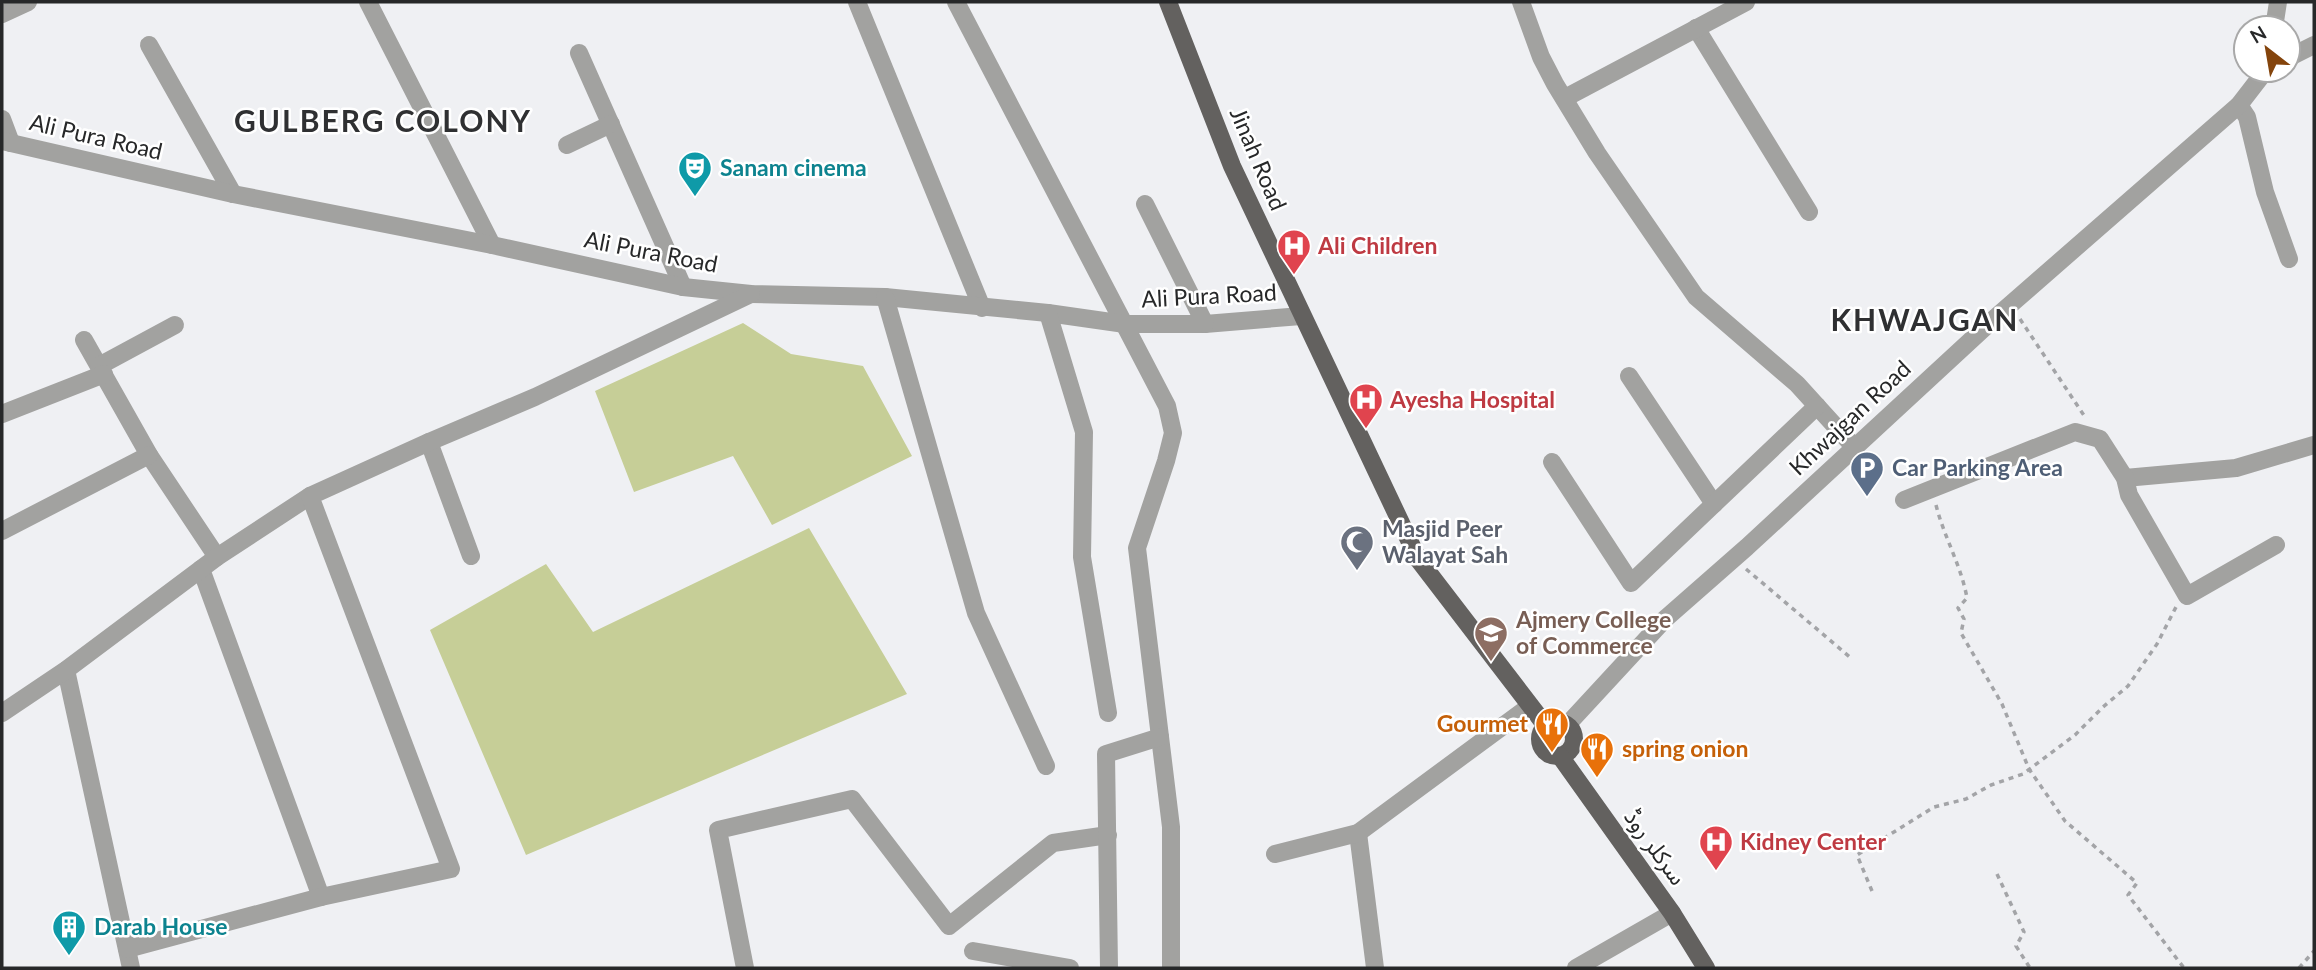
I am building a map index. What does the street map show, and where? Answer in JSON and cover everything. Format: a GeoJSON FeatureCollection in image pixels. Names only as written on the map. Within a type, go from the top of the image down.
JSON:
{"type":"FeatureCollection","features":[{"type":"Feature","properties":{"kind":"main road","name":"Jinah Road"},"geometry":{"type":"LineString","coordinates":[[1168,2],[1232,166],[1418,559],[1546,726]]}},
{"type":"Feature","properties":{"kind":"main road"},"geometry":{"type":"LineString","coordinates":[[1558,722],[1567,725],[1574,735],[1572,749],[1560,756],[1548,754],[1541,745],[1546,726],[1558,722]]}},
{"type":"Feature","properties":{"kind":"main road","name":"سرکلر روڈ"},"geometry":{"type":"LineString","coordinates":[[1560,756],[1672,912],[1706,968]]}},
{"type":"Feature","properties":{"kind":"street"},"geometry":{"type":"LineString","coordinates":[[2,14],[28,2]]}},
{"type":"Feature","properties":{"kind":"street"},"geometry":{"type":"LineString","coordinates":[[368,2],[492,245]]}},
{"type":"Feature","properties":{"kind":"street"},"geometry":{"type":"LineString","coordinates":[[857,2],[982,308]]}},
{"type":"Feature","properties":{"kind":"street"},"geometry":{"type":"LineString","coordinates":[[956,2],[1167,406],[1173,433],[1137,548],[1171,827],[1171,968]]}},
{"type":"Feature","properties":{"kind":"street"},"geometry":{"type":"LineString","coordinates":[[1521,2],[1541,57],[1597,153],[1696,297],[1797,384],[1855,448]]}},
{"type":"Feature","properties":{"kind":"street"},"geometry":{"type":"LineString","coordinates":[[1565,98],[1746,2]]}},
{"type":"Feature","properties":{"kind":"street"},"geometry":{"type":"LineString","coordinates":[[1696,28],[1809,212]]}},
{"type":"Feature","properties":{"kind":"street"},"geometry":{"type":"LineString","coordinates":[[149,45],[233,194]]}},
{"type":"Feature","properties":{"kind":"street"},"geometry":{"type":"LineString","coordinates":[[579,53],[683,287]]}},
{"type":"Feature","properties":{"kind":"street","name":"Khwajgan Road"},"geometry":{"type":"LineString","coordinates":[[1567,725],[1665,619],[2011,305],[2239,105],[2255,84]]}},
{"type":"Feature","properties":{"kind":"street"},"geometry":{"type":"LineString","coordinates":[[2239,105],[2247,117],[2265,192],[2289,259]]}},
{"type":"Feature","properties":{"kind":"street"},"geometry":{"type":"LineString","coordinates":[[2,119],[6,142]]}},
{"type":"Feature","properties":{"kind":"street"},"geometry":{"type":"LineString","coordinates":[[567,145],[611,124]]}},
{"type":"Feature","properties":{"kind":"street","name":"Ali Pura Road"},"geometry":{"type":"LineString","coordinates":[[6,142],[233,194],[492,245],[683,287],[751,294],[886,297],[1048,313],[1125,324],[1205,324],[1301,316]]}},
{"type":"Feature","properties":{"kind":"street"},"geometry":{"type":"LineString","coordinates":[[1145,204],[1205,324]]}},
{"type":"Feature","properties":{"kind":"street"},"geometry":{"type":"LineString","coordinates":[[2,713],[66,670],[217,557],[310,496],[535,397],[751,294]]}},
{"type":"Feature","properties":{"kind":"street"},"geometry":{"type":"LineString","coordinates":[[886,297],[976,613],[1046,766]]}},
{"type":"Feature","properties":{"kind":"street"},"geometry":{"type":"LineString","coordinates":[[1048,313],[1084,432],[1082,557],[1108,713]]}},
{"type":"Feature","properties":{"kind":"street"},"geometry":{"type":"LineString","coordinates":[[2,414],[102,370],[176,325]]}},
{"type":"Feature","properties":{"kind":"street"},"geometry":{"type":"LineString","coordinates":[[84,340],[149,455],[217,557]]}},
{"type":"Feature","properties":{"kind":"street"},"geometry":{"type":"LineString","coordinates":[[1629,376],[1714,504]]}},
{"type":"Feature","properties":{"kind":"street"},"geometry":{"type":"LineString","coordinates":[[1552,462],[1631,583],[1817,406]]}},
{"type":"Feature","properties":{"kind":"street"},"geometry":{"type":"LineString","coordinates":[[1904,500],[2075,432],[2100,439],[2125,478],[2129,495],[2187,596],[2276,545]]}},
{"type":"Feature","properties":{"kind":"street"},"geometry":{"type":"LineString","coordinates":[[429,442],[471,556]]}},
{"type":"Feature","properties":{"kind":"street"},"geometry":{"type":"LineString","coordinates":[[2125,478],[2236,468],[2314,445]]}},
{"type":"Feature","properties":{"kind":"street"},"geometry":{"type":"LineString","coordinates":[[2,531],[149,455]]}},
{"type":"Feature","properties":{"kind":"street"},"geometry":{"type":"LineString","coordinates":[[127,950],[321,897],[450,869],[310,496]]}},
{"type":"Feature","properties":{"kind":"street"},"geometry":{"type":"LineString","coordinates":[[201,569],[321,897]]}},
{"type":"Feature","properties":{"kind":"street"},"geometry":{"type":"LineString","coordinates":[[66,670],[131,968]]}},
{"type":"Feature","properties":{"kind":"street"},"geometry":{"type":"LineString","coordinates":[[1275,854],[1358,833],[1530,706]]}},
{"type":"Feature","properties":{"kind":"street"},"geometry":{"type":"LineString","coordinates":[[1109,968],[1106,754],[1160,737]]}},
{"type":"Feature","properties":{"kind":"street"},"geometry":{"type":"LineString","coordinates":[[745,968],[718,830],[852,799],[949,926],[1053,843],[1108,835]]}},
{"type":"Feature","properties":{"kind":"street"},"geometry":{"type":"LineString","coordinates":[[1358,833],[1375,968]]}},
{"type":"Feature","properties":{"kind":"street"},"geometry":{"type":"LineString","coordinates":[[1576,968],[1672,912]]}},
{"type":"Feature","properties":{"kind":"street"},"geometry":{"type":"LineString","coordinates":[[973,951],[1070,968]]}},
{"type":"Feature","properties":{"kind":"path"},"geometry":{"type":"LineString","coordinates":[[2011,305],[2100,439]]}},
{"type":"Feature","properties":{"kind":"path"},"geometry":{"type":"LineString","coordinates":[[1932,489],[1942,531],[1963,575],[1967,598],[1958,608],[1964,619],[1961,634],[2002,704],[2029,769],[2065,821],[2137,883],[2128,895],[2184,968]]}},
{"type":"Feature","properties":{"kind":"path"},"geometry":{"type":"LineString","coordinates":[[1734,558],[1851,658]]}},
{"type":"Feature","properties":{"kind":"path"},"geometry":{"type":"LineString","coordinates":[[1872,891],[1857,855],[1934,807],[1966,799],[1991,785],[2023,774],[2075,735],[2128,687],[2157,644],[2174,609],[2187,596]]}},
{"type":"Feature","properties":{"kind":"path"},"geometry":{"type":"LineString","coordinates":[[1997,874],[2024,932],[2016,946],[2030,968]]}},
{"type":"Feature","properties":{"kind":"path"},"geometry":{"type":"LineString","coordinates":[[2299,968],[2314,951]]}},
{"type":"Feature","properties":{"kind":"green space"},"geometry":{"type":"Polygon","coordinates":[[[743,323],[791,354],[863,366],[912,456],[772,525],[733,456],[634,492],[595,391],[743,323]]]}},
{"type":"Feature","properties":{"kind":"green space"},"geometry":{"type":"Polygon","coordinates":[[[809,528],[907,694],[526,855],[430,630],[546,564],[593,632],[809,528]]]}},
{"type":"Feature","properties":{"kind":"place","name":"Sanam cinema"},"geometry":{"type":"Point","coordinates":[695,198]}},
{"type":"Feature","properties":{"kind":"place","name":"Ali Children"},"geometry":{"type":"Point","coordinates":[1294,276]}},
{"type":"Feature","properties":{"kind":"place","name":"Ayesha Hospital"},"geometry":{"type":"Point","coordinates":[1366,430]}},
{"type":"Feature","properties":{"kind":"place","name":"Car Parking Area"},"geometry":{"type":"Point","coordinates":[1867,498]}},
{"type":"Feature","properties":{"kind":"place","name":"Masjid Peer Walayat Sah"},"geometry":{"type":"Point","coordinates":[1357,572]}},
{"type":"Feature","properties":{"kind":"place","name":"Ajmery College of Commerce"},"geometry":{"type":"Point","coordinates":[1491,663]}},
{"type":"Feature","properties":{"kind":"place","name":"Gourmet"},"geometry":{"type":"Point","coordinates":[1552,754]}},
{"type":"Feature","properties":{"kind":"place","name":"spring onion"},"geometry":{"type":"Point","coordinates":[1597,779]}},
{"type":"Feature","properties":{"kind":"place","name":"Kidney Center"},"geometry":{"type":"Point","coordinates":[1716,872]}},
{"type":"Feature","properties":{"kind":"place","name":"Darab House"},"geometry":{"type":"Point","coordinates":[69,957]}},
{"type":"Feature","properties":{"kind":"district","name":"GULBERG COLONY"},"geometry":{"type":"Point","coordinates":[383,122]}},
{"type":"Feature","properties":{"kind":"district","name":"KHWAJGAN"},"geometry":{"type":"Point","coordinates":[1925,321]}}]}
